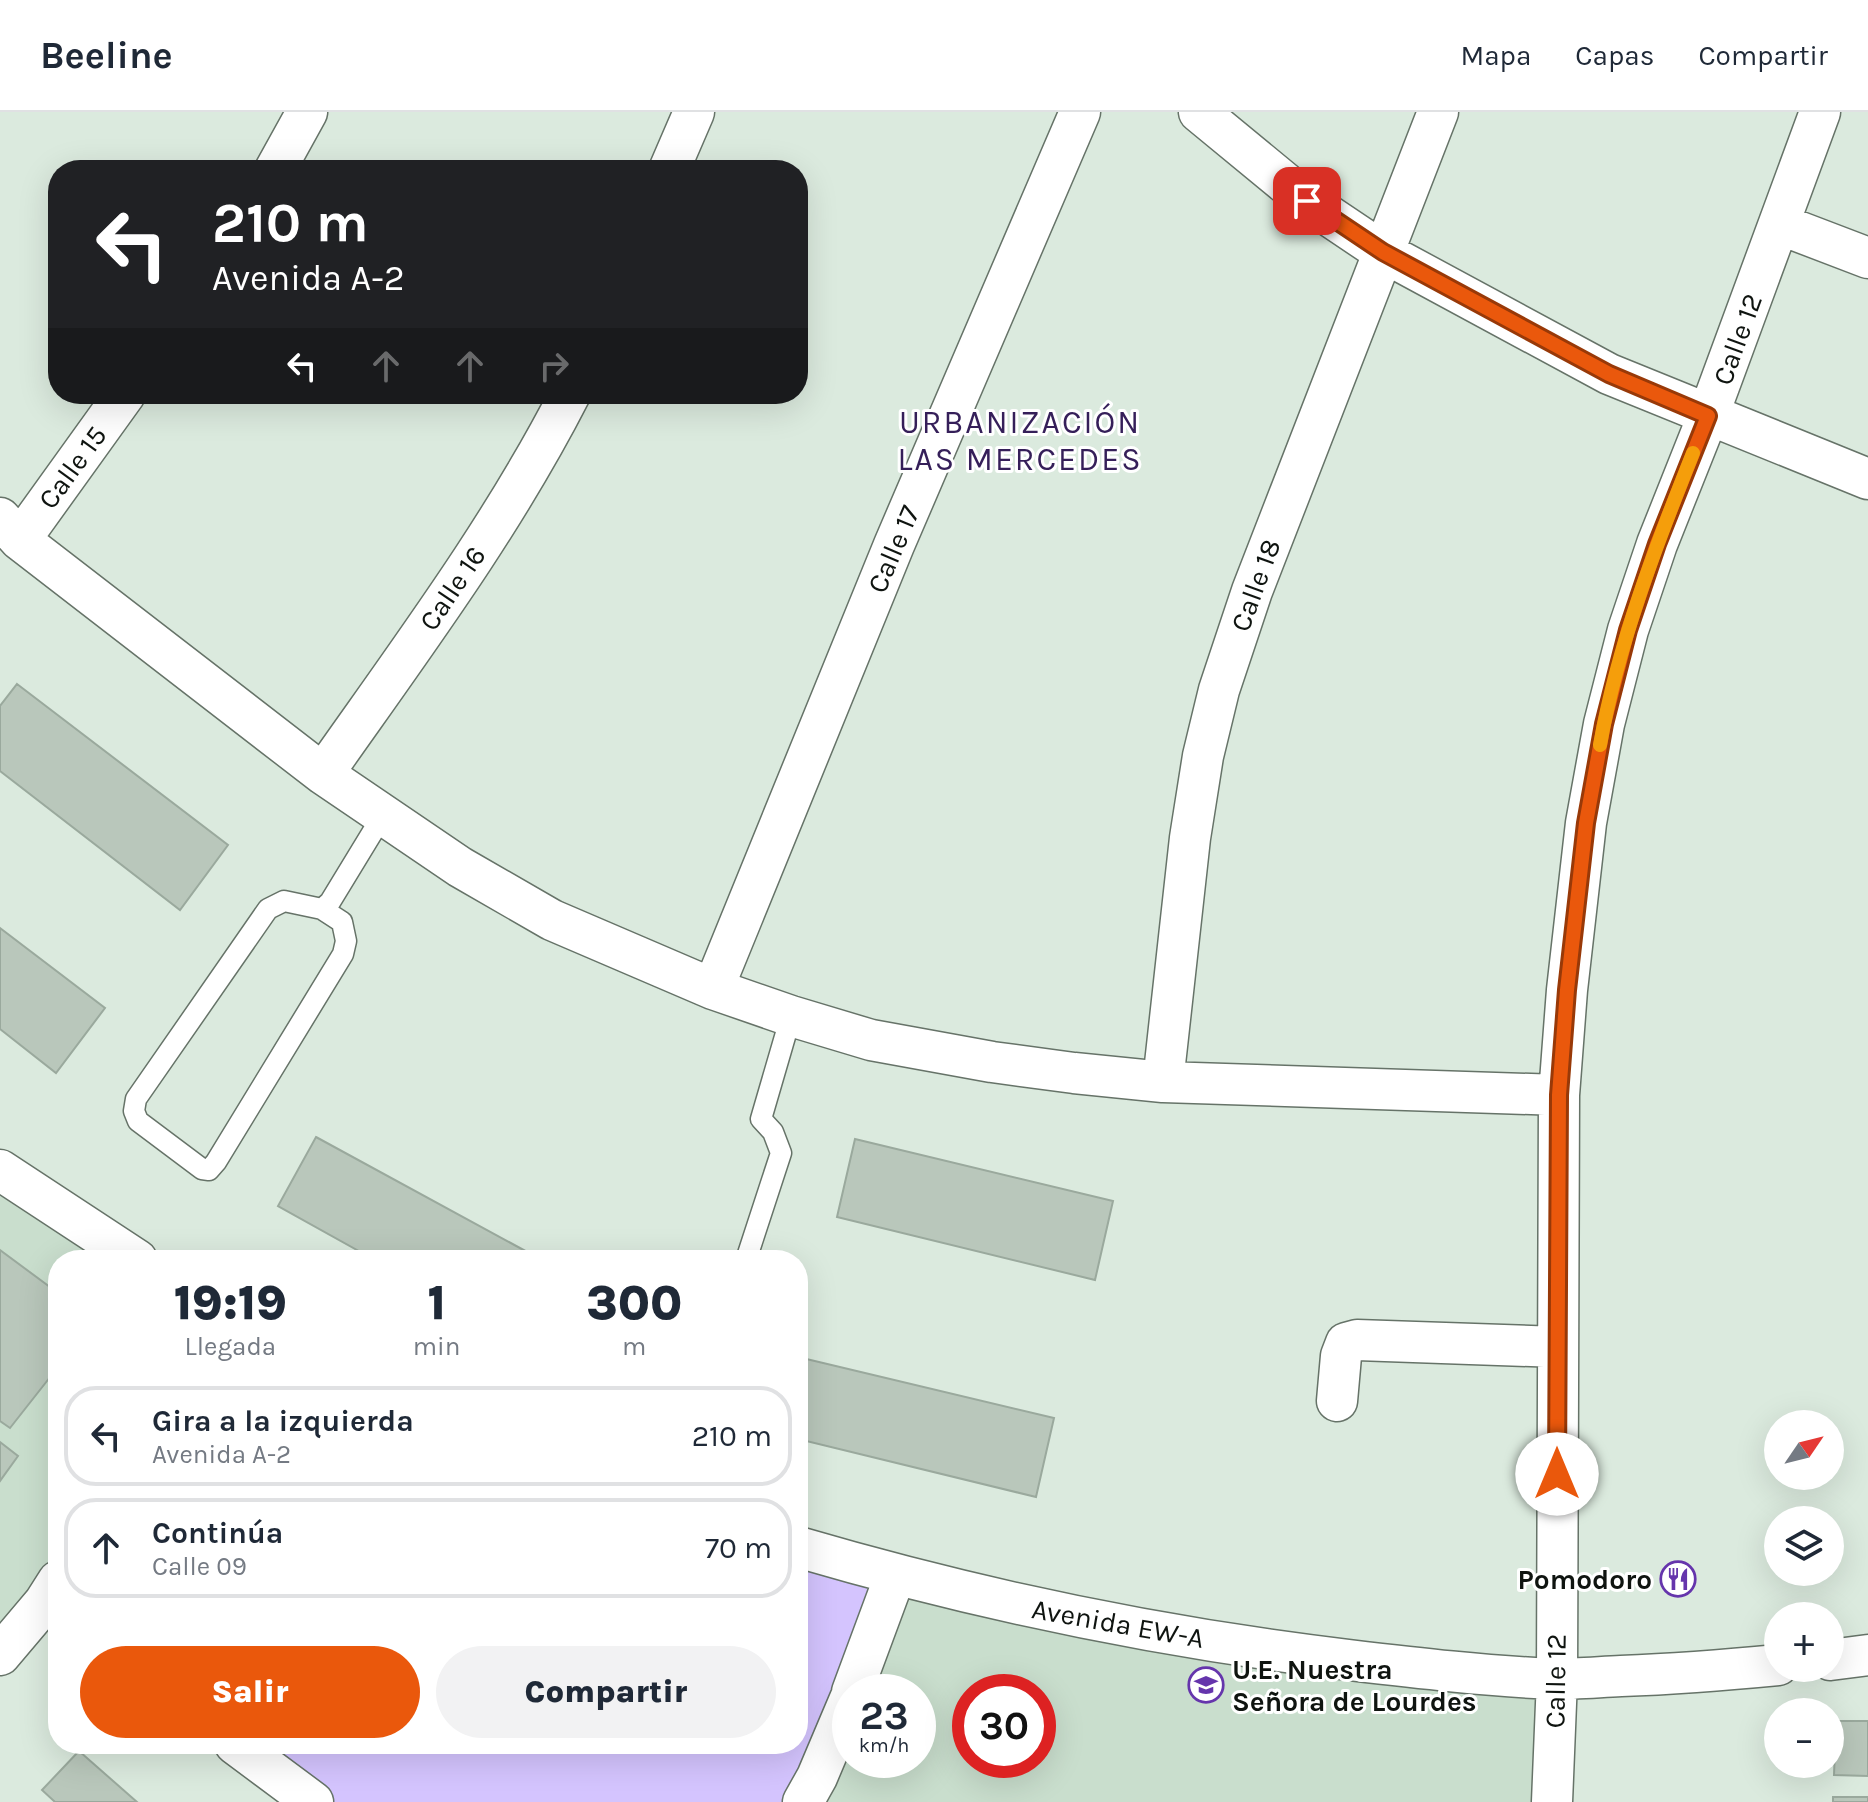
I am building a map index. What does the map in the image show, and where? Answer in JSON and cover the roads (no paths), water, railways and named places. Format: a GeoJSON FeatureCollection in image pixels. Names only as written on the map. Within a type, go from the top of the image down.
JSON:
{"type":"FeatureCollection","features":[{"type":"Feature","properties":{"kind":"street"},"geometry":{"type":"LineString","coordinates":[[281,160],[307,112]]}},
{"type":"Feature","properties":{"kind":"street"},"geometry":{"type":"LineString","coordinates":[[673,160],[694,112]]}},
{"type":"Feature","properties":{"kind":"street","name":"Calle 17"},"geometry":{"type":"LineString","coordinates":[[713,989],[894,545],[1080,112]]}},
{"type":"Feature","properties":{"kind":"street"},"geometry":{"type":"LineString","coordinates":[[1199,112],[1307,201],[1383,252],[1609,374],[1868,479]]}},
{"type":"Feature","properties":{"kind":"street","name":"Calle 18"},"geometry":{"type":"LineString","coordinates":[[1163,1082],[1190,838],[1203,756],[1219,690],[1252,591],[1438,112]]}},
{"type":"Feature","properties":{"kind":"street","name":"Calle 12"},"geometry":{"type":"LineString","coordinates":[[1552,1802],[1557,1679],[1559,1095],[1567,990],[1586,823],[1604,724],[1628,630],[1657,544],[1708,416],[1820,112]]}},
{"type":"Feature","properties":{"kind":"street"},"geometry":{"type":"LineString","coordinates":[[1779,224],[1868,258]]}},
{"type":"Feature","properties":{"kind":"street","name":"Calle 15"},"geometry":{"type":"LineString","coordinates":[[10,529],[116,404]]}},
{"type":"Feature","properties":{"kind":"street","name":"Calle 16"},"geometry":{"type":"LineString","coordinates":[[323,774],[478,552],[535,462],[565,404]]}},
{"type":"Feature","properties":{"kind":"street"},"geometry":{"type":"LineString","coordinates":[[10,529],[323,774],[460,867],[552,920],[713,989],[871,1040],[976,1059],[1163,1082],[1559,1095]]}},
{"type":"Feature","properties":{"kind":"street"},"geometry":{"type":"LineString","coordinates":[[0,1170],[122,1250]]}},
{"type":"Feature","properties":{"kind":"street"},"geometry":{"type":"LineString","coordinates":[[1337,1401],[1341,1356],[1346,1343],[1357,1340],[1558,1347]]}},
{"type":"Feature","properties":{"kind":"street","name":"Avenida EW-A"},"geometry":{"type":"LineString","coordinates":[[808,1550],[895,1576],[1039,1610],[1196,1639],[1433,1670],[1557,1679],[1699,1673],[1764,1666]]}},
{"type":"Feature","properties":{"kind":"street"},"geometry":{"type":"LineString","coordinates":[[859,1674],[895,1576]]}},
{"type":"Feature","properties":{"kind":"street"},"geometry":{"type":"LineString","coordinates":[[0,1655],[48,1604]]}},
{"type":"Feature","properties":{"kind":"street"},"geometry":{"type":"LineString","coordinates":[[1844,1658],[1868,1655]]}},
{"type":"Feature","properties":{"kind":"street"},"geometry":{"type":"LineString","coordinates":[[803,1802],[832,1742]]}},
{"type":"Feature","properties":{"kind":"street"},"geometry":{"type":"LineString","coordinates":[[248,1754],[313,1802]]}},
{"type":"Feature","properties":{"kind":"lane"},"geometry":{"type":"LineString","coordinates":[[322,909],[330,902],[383,815]]}},
{"type":"Feature","properties":{"kind":"lane"},"geometry":{"type":"LineString","coordinates":[[284,901],[322,909],[342,922],[346,941],[343,954],[216,1162],[209,1170],[202,1169],[138,1121],[134,1111],[136,1099],[268,909],[284,901]]}},
{"type":"Feature","properties":{"kind":"lane"},"geometry":{"type":"LineString","coordinates":[[749,1250],[781,1153],[773,1132],[761,1119],[791,1016]]}},
{"type":"Feature","properties":{"kind":"place","name":"Pomodoro"},"geometry":{"type":"Point","coordinates":[1678,1579]}},
{"type":"Feature","properties":{"kind":"place","name":"U.E. Nuestra Señora de Lourdes"},"geometry":{"type":"Point","coordinates":[1206,1685]}},
{"type":"Feature","properties":{"kind":"district","name":"URBANIZACIÓN LAS MERCEDES"},"geometry":{"type":"Point","coordinates":[1020,440]}}]}
